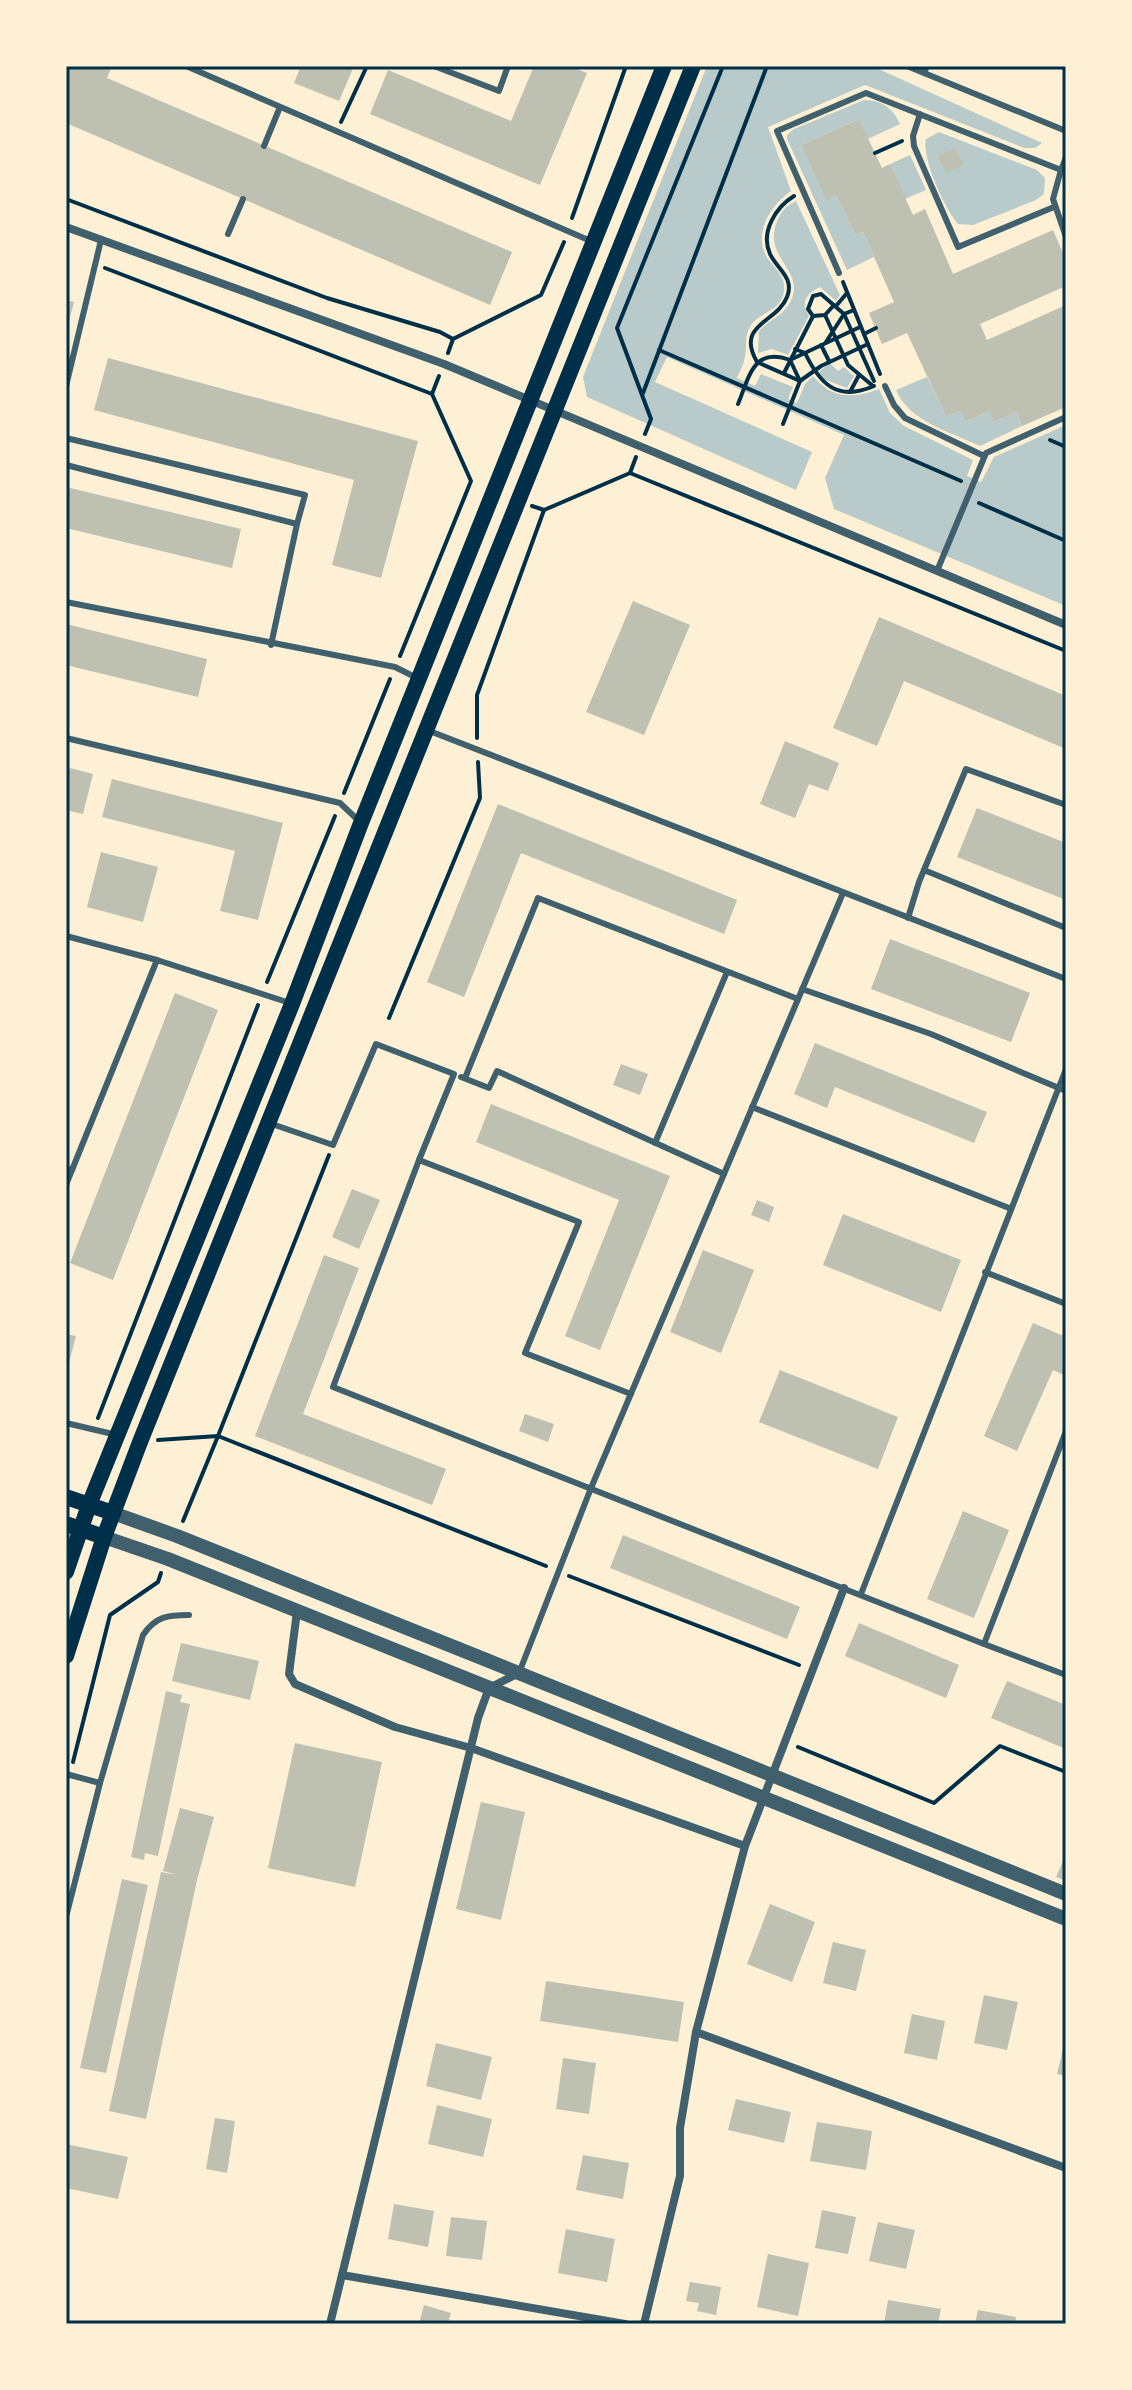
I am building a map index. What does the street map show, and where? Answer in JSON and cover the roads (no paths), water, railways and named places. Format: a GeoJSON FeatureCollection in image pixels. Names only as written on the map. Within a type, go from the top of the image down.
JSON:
{"type":"FeatureCollection","features":[{"type":"Feature","properties":{"kind":"main road"},"geometry":{"type":"LineString","coordinates":[[66,1572],[74,1526],[89,1505],[292,1004],[361,823],[664,66]]}},
{"type":"Feature","properties":{"kind":"main road"},"geometry":{"type":"LineString","coordinates":[[66,1656],[104,1537],[140,1442],[693,66]]}},
{"type":"Feature","properties":{"kind":"main road"},"geometry":{"type":"LineString","coordinates":[[66,1497],[113,1513]]}},
{"type":"Feature","properties":{"kind":"main road"},"geometry":{"type":"LineString","coordinates":[[74,1526],[104,1537]]}},
{"type":"Feature","properties":{"kind":"street"},"geometry":{"type":"LineString","coordinates":[[66,227],[444,364],[1066,625]]}},
{"type":"Feature","properties":{"kind":"street"},"geometry":{"type":"LineString","coordinates":[[113,1513],[177,1536],[1066,1894]]}},
{"type":"Feature","properties":{"kind":"street"},"geometry":{"type":"LineString","coordinates":[[104,1537],[168,1559],[1066,1919]]}},
{"type":"Feature","properties":{"kind":"street"},"geometry":{"type":"LineString","coordinates":[[644,2324],[680,2176],[680,2128],[696,2032],[745,1846],[844,1588]]}},
{"type":"Feature","properties":{"kind":"street"},"geometry":{"type":"LineString","coordinates":[[297,1611],[289,1674],[295,1684],[395,1727],[471,1748],[745,1846]]}},
{"type":"Feature","properties":{"kind":"street"},"geometry":{"type":"LineString","coordinates":[[330,2324],[471,1748],[489,1688],[519,1673]]}},
{"type":"Feature","properties":{"kind":"street"},"geometry":{"type":"LineString","coordinates":[[696,2032],[1066,2168]]}},
{"type":"Feature","properties":{"kind":"street"},"geometry":{"type":"LineString","coordinates":[[342,2275],[625,2324]]}},
{"type":"Feature","properties":{"kind":"lane"},"geometry":{"type":"LineString","coordinates":[[186,66],[593,242]]}},
{"type":"Feature","properties":{"kind":"lane"},"geometry":{"type":"LineString","coordinates":[[434,66],[499,91],[508,66]]}},
{"type":"Feature","properties":{"kind":"lane"},"geometry":{"type":"LineString","coordinates":[[907,66],[925,70],[1066,131]]}},
{"type":"Feature","properties":{"kind":"lane"},"geometry":{"type":"LineString","coordinates":[[839,273],[777,131],[866,93],[1061,170]]}},
{"type":"Feature","properties":{"kind":"lane"},"geometry":{"type":"LineString","coordinates":[[264,146],[280,107]]}},
{"type":"Feature","properties":{"kind":"lane"},"geometry":{"type":"LineString","coordinates":[[920,114],[913,135],[914,146],[958,247],[1054,207]]}},
{"type":"Feature","properties":{"kind":"lane"},"geometry":{"type":"LineString","coordinates":[[1066,157],[1053,199],[1066,237]]}},
{"type":"Feature","properties":{"kind":"lane"},"geometry":{"type":"LineString","coordinates":[[228,234],[243,199]]}},
{"type":"Feature","properties":{"kind":"lane"},"geometry":{"type":"LineString","coordinates":[[66,386],[101,240]]}},
{"type":"Feature","properties":{"kind":"lane"},"geometry":{"type":"LineString","coordinates":[[885,386],[894,405],[905,418],[984,456]]}},
{"type":"Feature","properties":{"kind":"lane"},"geometry":{"type":"LineString","coordinates":[[937,571],[984,456],[998,446],[1066,417]]}},
{"type":"Feature","properties":{"kind":"lane"},"geometry":{"type":"LineString","coordinates":[[66,438],[305,495],[271,645]]}},
{"type":"Feature","properties":{"kind":"lane"},"geometry":{"type":"LineString","coordinates":[[66,465],[297,524]]}},
{"type":"Feature","properties":{"kind":"lane"},"geometry":{"type":"LineString","coordinates":[[66,602],[271,645],[395,667],[419,679]]}},
{"type":"Feature","properties":{"kind":"lane"},"geometry":{"type":"LineString","coordinates":[[427,730],[1066,979]]}},
{"type":"Feature","properties":{"kind":"lane"},"geometry":{"type":"LineString","coordinates":[[66,738],[340,803],[361,823]]}},
{"type":"Feature","properties":{"kind":"lane"},"geometry":{"type":"LineString","coordinates":[[908,918],[924,870],[966,769],[1066,805]]}},
{"type":"Feature","properties":{"kind":"lane"},"geometry":{"type":"LineString","coordinates":[[924,870],[1066,928]]}},
{"type":"Feature","properties":{"kind":"lane"},"geometry":{"type":"LineString","coordinates":[[519,1673],[591,1488],[843,893]]}},
{"type":"Feature","properties":{"kind":"lane"},"geometry":{"type":"LineString","coordinates":[[465,1078],[538,898],[798,999]]}},
{"type":"Feature","properties":{"kind":"lane"},"geometry":{"type":"LineString","coordinates":[[66,936],[157,960],[263,992],[292,1004]]}},
{"type":"Feature","properties":{"kind":"lane"},"geometry":{"type":"LineString","coordinates":[[66,1185],[69,1170],[157,960]]}},
{"type":"Feature","properties":{"kind":"lane"},"geometry":{"type":"LineString","coordinates":[[655,1143],[727,972]]}},
{"type":"Feature","properties":{"kind":"lane"},"geometry":{"type":"LineString","coordinates":[[802,989],[931,1034],[1062,1089]]}},
{"type":"Feature","properties":{"kind":"lane"},"geometry":{"type":"LineString","coordinates":[[269,1123],[333,1145],[376,1044],[489,1088],[497,1071],[724,1174]]}},
{"type":"Feature","properties":{"kind":"lane"},"geometry":{"type":"LineString","coordinates":[[861,1594],[1009,1208],[1062,1089],[1066,1069]]}},
{"type":"Feature","properties":{"kind":"lane"},"geometry":{"type":"LineString","coordinates":[[454,1074],[333,1387],[1066,1675]]}},
{"type":"Feature","properties":{"kind":"lane"},"geometry":{"type":"LineString","coordinates":[[752,1107],[1009,1208]]}},
{"type":"Feature","properties":{"kind":"lane"},"geometry":{"type":"LineString","coordinates":[[419,1160],[579,1222],[525,1353],[631,1394]]}},
{"type":"Feature","properties":{"kind":"lane"},"geometry":{"type":"LineString","coordinates":[[985,1272],[1066,1304]]}},
{"type":"Feature","properties":{"kind":"lane"},"geometry":{"type":"LineString","coordinates":[[66,1423],[117,1435]]}},
{"type":"Feature","properties":{"kind":"lane"},"geometry":{"type":"LineString","coordinates":[[984,1644],[1066,1431]]}},
{"type":"Feature","properties":{"kind":"lane"},"geometry":{"type":"LineString","coordinates":[[66,1917],[100,1783],[143,1635],[151,1623],[165,1616],[189,1615]]}},
{"type":"Feature","properties":{"kind":"lane"},"geometry":{"type":"LineString","coordinates":[[68,1774],[100,1783]]}}]}
